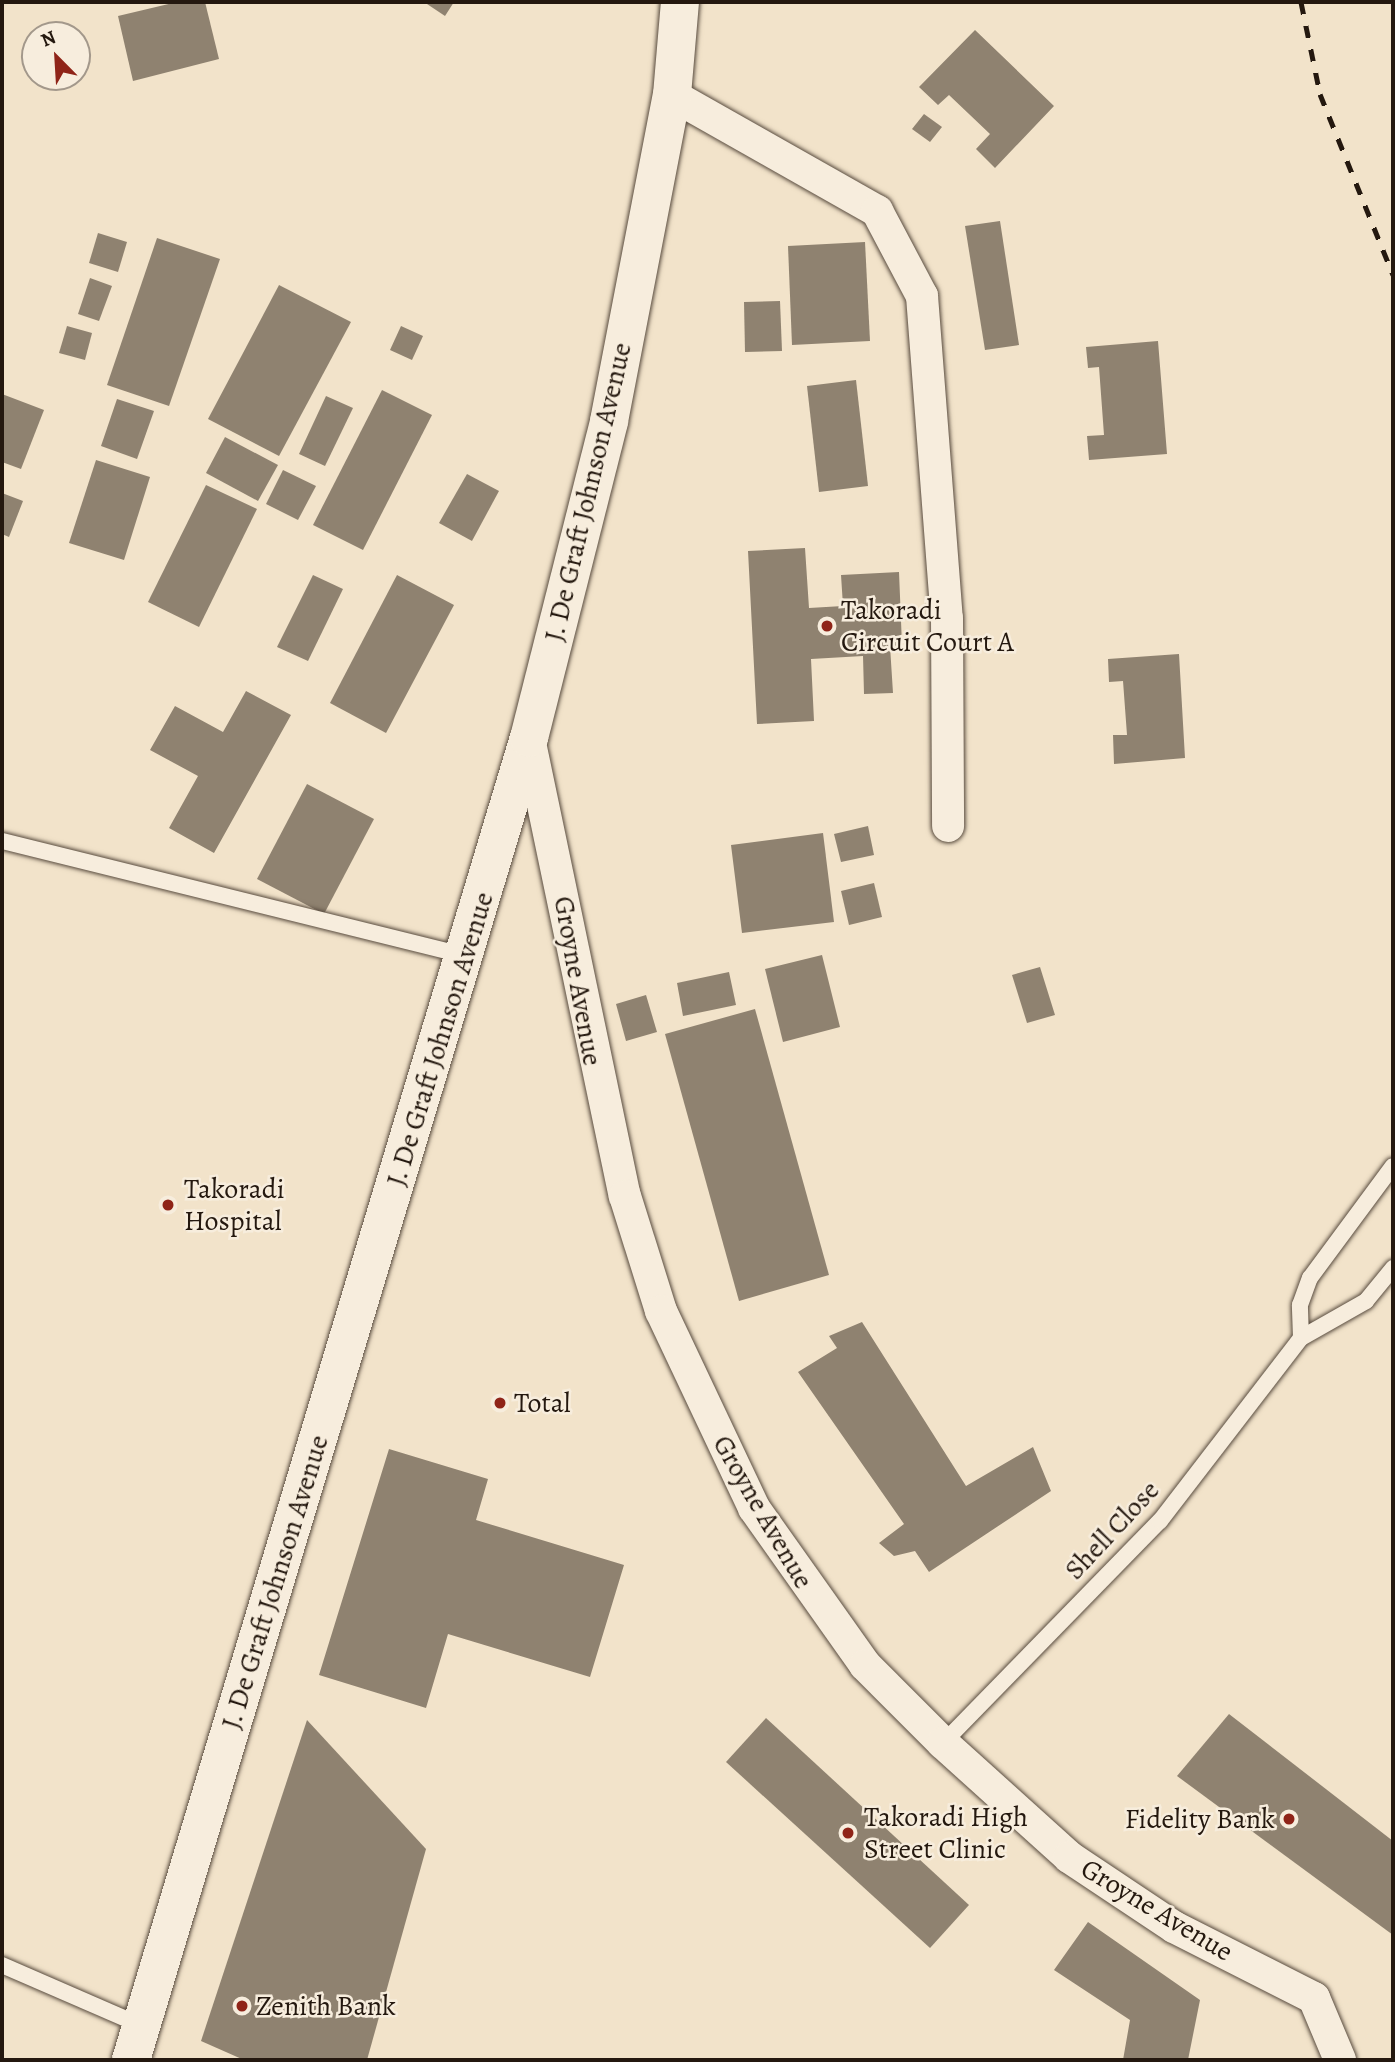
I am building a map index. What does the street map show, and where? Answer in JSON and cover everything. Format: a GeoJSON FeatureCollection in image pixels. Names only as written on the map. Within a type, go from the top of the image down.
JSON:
{"type":"FeatureCollection","features":[{"type":"Feature","properties":{"kind":"street","name":"J. De Graft Johnson Avenue"},"geometry":{"type":"LineString","coordinates":[[135,2043],[467,956],[529,738],[609,421],[672,95],[680,2]]}},
{"type":"Feature","properties":{"kind":"street"},"geometry":{"type":"LineString","coordinates":[[672,95],[877,211],[922,296],[947,618],[948,825]]}},
{"type":"Feature","properties":{"kind":"street","name":"Groyne Avenue"},"geometry":{"type":"LineString","coordinates":[[529,738],[595,1073],[662,1311],[754,1508],[805,1588],[865,1665],[943,1743],[1069,1857],[1174,1927],[1314,1998],[1340,2060]]}},
{"type":"Feature","properties":{"kind":"lane"},"geometry":{"type":"LineString","coordinates":[[2,841],[467,956]]}},
{"type":"Feature","properties":{"kind":"lane"},"geometry":{"type":"LineString","coordinates":[[1301,1338],[1300,1306],[1310,1278],[1393,1166]]}},
{"type":"Feature","properties":{"kind":"lane","name":"Shell Close"},"geometry":{"type":"LineString","coordinates":[[943,1743],[1160,1521],[1301,1338],[1366,1301],[1393,1268]]}},
{"type":"Feature","properties":{"kind":"lane"},"geometry":{"type":"LineString","coordinates":[[2,1965],[135,2043]]}},
{"type":"Feature","properties":{"kind":"building"},"geometry":{"type":"Polygon","coordinates":[[[177,2],[205,2],[219,59],[133,81],[118,16],[177,2]]]}},
{"type":"Feature","properties":{"kind":"building"},"geometry":{"type":"Polygon","coordinates":[[[424,2],[454,2],[445,16],[424,2]]]}},
{"type":"Feature","properties":{"kind":"building"},"geometry":{"type":"Polygon","coordinates":[[[975,30],[1054,106],[995,168],[976,149],[990,134],[949,95],[938,105],[919,87],[975,30]]]}},
{"type":"Feature","properties":{"kind":"building"},"geometry":{"type":"Polygon","coordinates":[[[924,114],[942,127],[930,142],[912,129],[924,114]]]}},
{"type":"Feature","properties":{"kind":"building"},"geometry":{"type":"Polygon","coordinates":[[[1000,221],[1019,345],[985,350],[965,226],[1000,221]]]}},
{"type":"Feature","properties":{"kind":"building"},"geometry":{"type":"Polygon","coordinates":[[[98,233],[127,242],[118,272],[89,263],[98,233]]]}},
{"type":"Feature","properties":{"kind":"building"},"geometry":{"type":"Polygon","coordinates":[[[157,238],[220,259],[169,406],[107,385],[157,238]]]}},
{"type":"Feature","properties":{"kind":"building"},"geometry":{"type":"Polygon","coordinates":[[[865,242],[870,341],[792,345],[788,246],[865,242]]]}},
{"type":"Feature","properties":{"kind":"building"},"geometry":{"type":"Polygon","coordinates":[[[90,278],[112,286],[99,321],[78,314],[90,278]]]}},
{"type":"Feature","properties":{"kind":"building"},"geometry":{"type":"Polygon","coordinates":[[[279,285],[351,322],[279,456],[208,419],[279,285]]]}},
{"type":"Feature","properties":{"kind":"building"},"geometry":{"type":"Polygon","coordinates":[[[780,301],[782,351],[745,352],[744,302],[780,301]]]}},
{"type":"Feature","properties":{"kind":"building"},"geometry":{"type":"Polygon","coordinates":[[[67,326],[92,333],[85,360],[59,353],[67,326]]]}},
{"type":"Feature","properties":{"kind":"building"},"geometry":{"type":"Polygon","coordinates":[[[401,326],[423,336],[412,360],[390,350],[401,326]]]}},
{"type":"Feature","properties":{"kind":"building"},"geometry":{"type":"Polygon","coordinates":[[[1158,341],[1167,454],[1089,460],[1087,436],[1104,435],[1099,367],[1088,368],[1086,347],[1158,341]]]}},
{"type":"Feature","properties":{"kind":"building"},"geometry":{"type":"Polygon","coordinates":[[[856,380],[868,486],[819,492],[807,386],[856,380]]]}},
{"type":"Feature","properties":{"kind":"building"},"geometry":{"type":"Polygon","coordinates":[[[382,390],[432,415],[363,550],[313,525],[382,390]]]}},
{"type":"Feature","properties":{"kind":"building"},"geometry":{"type":"Polygon","coordinates":[[[2,394],[44,410],[21,469],[2,462],[2,394]]]}},
{"type":"Feature","properties":{"kind":"building"},"geometry":{"type":"Polygon","coordinates":[[[326,396],[353,408],[325,466],[299,454],[326,396]]]}},
{"type":"Feature","properties":{"kind":"building"},"geometry":{"type":"Polygon","coordinates":[[[117,399],[154,411],[137,459],[101,446],[117,399]]]}},
{"type":"Feature","properties":{"kind":"building"},"geometry":{"type":"Polygon","coordinates":[[[225,437],[278,465],[258,501],[206,473],[225,437]]]}},
{"type":"Feature","properties":{"kind":"building"},"geometry":{"type":"Polygon","coordinates":[[[96,460],[150,477],[124,560],[69,543],[96,460]]]}},
{"type":"Feature","properties":{"kind":"building"},"geometry":{"type":"Polygon","coordinates":[[[283,470],[316,486],[298,520],[266,504],[283,470]]]}},
{"type":"Feature","properties":{"kind":"building"},"geometry":{"type":"Polygon","coordinates":[[[467,474],[499,491],[472,541],[439,523],[467,474]]]}},
{"type":"Feature","properties":{"kind":"building"},"geometry":{"type":"Polygon","coordinates":[[[206,485],[257,509],[199,627],[148,602],[206,485]]]}},
{"type":"Feature","properties":{"kind":"building"},"geometry":{"type":"Polygon","coordinates":[[[2,493],[23,501],[9,537],[2,534],[2,493]]]}},
{"type":"Feature","properties":{"kind":"building","name":"Takoradi Circuit Court A"},"geometry":{"type":"Polygon","coordinates":[[[805,548],[809,608],[843,606],[841,575],[899,572],[902,645],[890,646],[893,693],[864,694],[863,656],[811,659],[814,721],[757,724],[748,551],[805,548]]]}},
{"type":"Feature","properties":{"kind":"building"},"geometry":{"type":"Polygon","coordinates":[[[313,575],[343,589],[308,661],[277,647],[313,575]]]}},
{"type":"Feature","properties":{"kind":"building"},"geometry":{"type":"Polygon","coordinates":[[[397,575],[454,605],[386,733],[330,703],[397,575]]]}},
{"type":"Feature","properties":{"kind":"building"},"geometry":{"type":"Polygon","coordinates":[[[1179,654],[1185,758],[1114,764],[1113,735],[1127,735],[1123,681],[1109,682],[1108,659],[1179,654]]]}},
{"type":"Feature","properties":{"kind":"building"},"geometry":{"type":"Polygon","coordinates":[[[246,691],[291,715],[214,853],[169,828],[198,776],[150,750],[175,706],[223,732],[246,691]]]}},
{"type":"Feature","properties":{"kind":"building"},"geometry":{"type":"Polygon","coordinates":[[[307,784],[374,819],[324,914],[257,879],[307,784]]]}},
{"type":"Feature","properties":{"kind":"building"},"geometry":{"type":"Polygon","coordinates":[[[868,826],[874,855],[841,862],[834,834],[868,826]]]}},
{"type":"Feature","properties":{"kind":"building"},"geometry":{"type":"Polygon","coordinates":[[[823,833],[834,922],[742,933],[731,845],[823,833]]]}},
{"type":"Feature","properties":{"kind":"building"},"geometry":{"type":"Polygon","coordinates":[[[874,883],[882,917],[849,925],[841,891],[874,883]]]}},
{"type":"Feature","properties":{"kind":"building"},"geometry":{"type":"Polygon","coordinates":[[[822,955],[840,1027],[783,1042],[765,969],[822,955]]]}},
{"type":"Feature","properties":{"kind":"building"},"geometry":{"type":"Polygon","coordinates":[[[1040,967],[1055,1015],[1027,1023],[1012,975],[1040,967]]]}},
{"type":"Feature","properties":{"kind":"building"},"geometry":{"type":"Polygon","coordinates":[[[729,972],[736,1005],[683,1016],[677,983],[729,972]]]}},
{"type":"Feature","properties":{"kind":"building"},"geometry":{"type":"Polygon","coordinates":[[[646,995],[657,1032],[626,1041],[616,1004],[646,995]]]}},
{"type":"Feature","properties":{"kind":"building"},"geometry":{"type":"Polygon","coordinates":[[[755,1009],[829,1275],[739,1301],[665,1034],[755,1009]]]}},
{"type":"Feature","properties":{"kind":"building"},"geometry":{"type":"Polygon","coordinates":[[[862,1322],[966,1486],[1033,1447],[1051,1491],[929,1572],[915,1551],[894,1556],[879,1543],[904,1524],[798,1372],[837,1348],[829,1336],[862,1322]]]}},
{"type":"Feature","properties":{"kind":"building"},"geometry":{"type":"Polygon","coordinates":[[[389,1449],[488,1479],[476,1520],[624,1565],[590,1677],[448,1634],[426,1708],[319,1675],[389,1449]]]}},
{"type":"Feature","properties":{"kind":"building"},"geometry":{"type":"Polygon","coordinates":[[[1229,1714],[1393,1841],[1393,1935],[1177,1776],[1229,1714]]]}},
{"type":"Feature","properties":{"kind":"building","name":"Takoradi High Street Clinic"},"geometry":{"type":"Polygon","coordinates":[[[766,1718],[969,1905],[930,1948],[726,1762],[766,1718]]]}},
{"type":"Feature","properties":{"kind":"building"},"geometry":{"type":"Polygon","coordinates":[[[307,1720],[426,1849],[367,2060],[244,2060],[201,2041],[307,1720]]]}},
{"type":"Feature","properties":{"kind":"building"},"geometry":{"type":"Polygon","coordinates":[[[1088,1922],[1200,2000],[1188,2060],[1123,2060],[1130,2020],[1054,1970],[1088,1922]]]}},
{"type":"Feature","properties":{"kind":"railway"},"geometry":{"type":"LineString","coordinates":[[1301,2],[1320,94],[1393,275]]}},
{"type":"Feature","properties":{"kind":"place","name":"Takoradi Circuit Court A"},"geometry":{"type":"Point","coordinates":[827,626]}},
{"type":"Feature","properties":{"kind":"place","name":"Takoradi Hospital"},"geometry":{"type":"Point","coordinates":[168,1205]}},
{"type":"Feature","properties":{"kind":"place","name":"Total"},"geometry":{"type":"Point","coordinates":[500,1403]}},
{"type":"Feature","properties":{"kind":"place","name":"Fidelity Bank"},"geometry":{"type":"Point","coordinates":[1289,1819]}},
{"type":"Feature","properties":{"kind":"place","name":"Takoradi High Street Clinic"},"geometry":{"type":"Point","coordinates":[848,1833]}},
{"type":"Feature","properties":{"kind":"place","name":"Zenith Bank"},"geometry":{"type":"Point","coordinates":[242,2006]}}]}
